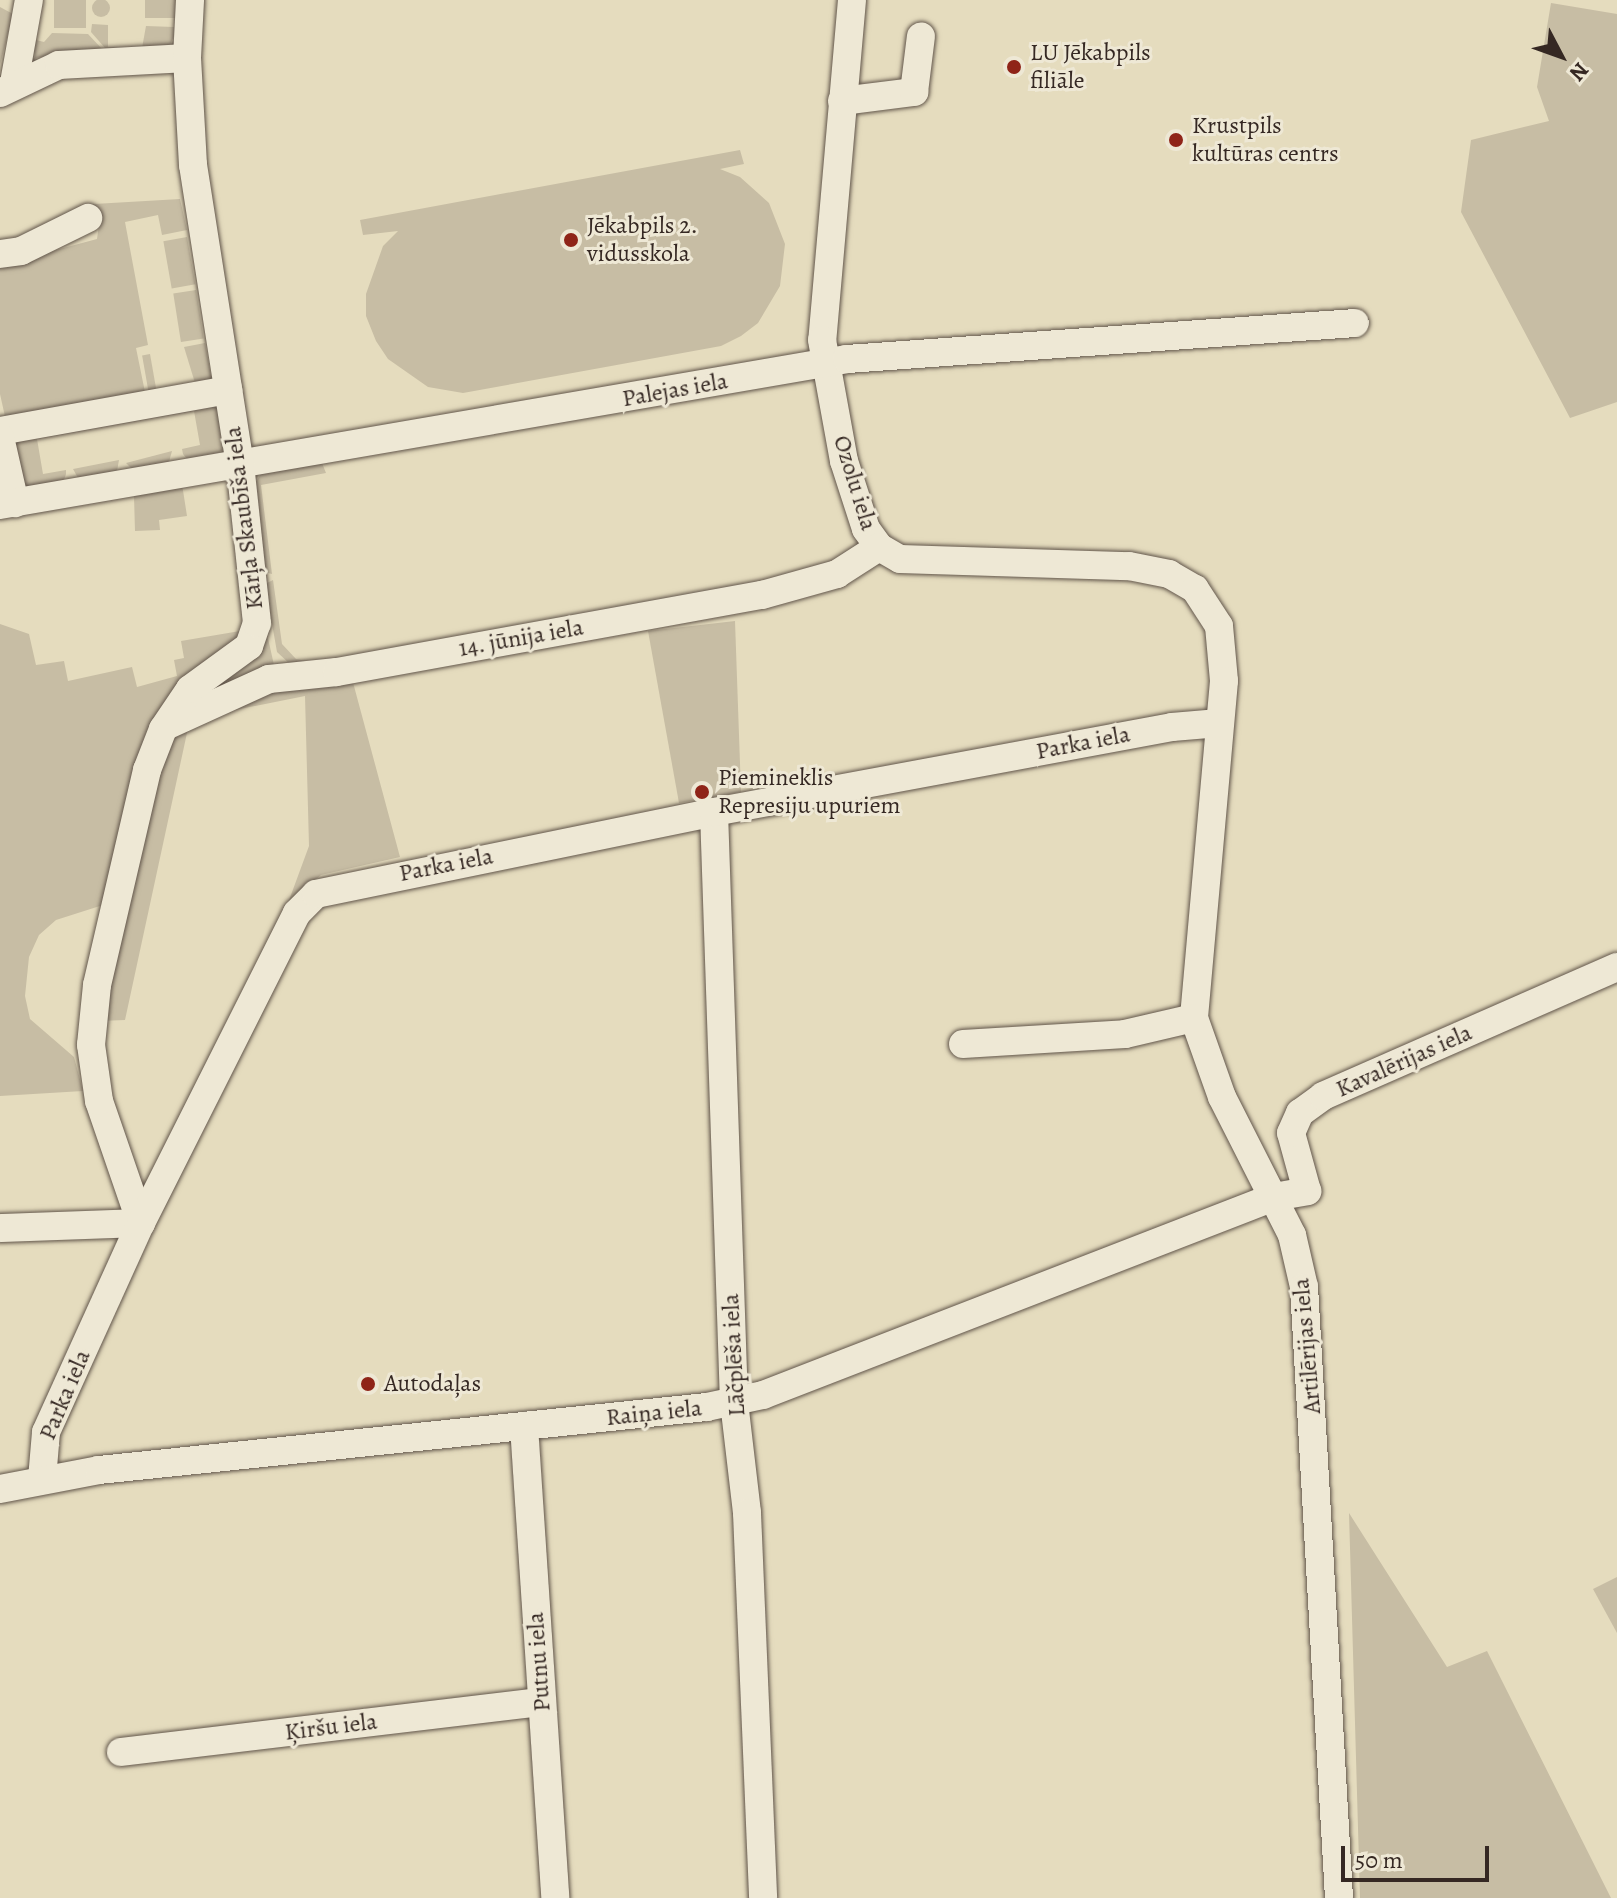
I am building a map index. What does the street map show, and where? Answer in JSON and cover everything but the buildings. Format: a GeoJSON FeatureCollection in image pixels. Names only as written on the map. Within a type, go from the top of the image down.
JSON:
{"type":"FeatureCollection","features":[{"type":"Feature","properties":{"kind":"street"},"geometry":{"type":"LineString","coordinates":[[7,88],[29,0]]}},
{"type":"Feature","properties":{"kind":"street","name":"Kārļa Skaubīša iela"},"geometry":{"type":"LineString","coordinates":[[141,1223],[99,1101],[92,1029],[97,985],[147,770],[163,729],[190,689],[242,652],[256,631],[240,465],[193,165],[187,58],[190,0]]}},
{"type":"Feature","properties":{"kind":"street","name":"Ozolu iela"},"geometry":{"type":"LineString","coordinates":[[852,0],[822,340],[844,461],[859,512],[879,547],[913,561],[1129,566],[1182,580],[1205,600],[1219,626],[1224,681],[1219,723]]}},
{"type":"Feature","properties":{"kind":"street"},"geometry":{"type":"LineString","coordinates":[[842,101],[914,92],[921,36]]}},
{"type":"Feature","properties":{"kind":"street"},"geometry":{"type":"LineString","coordinates":[[7,88],[75,62],[187,58]]}},
{"type":"Feature","properties":{"kind":"street"},"geometry":{"type":"LineString","coordinates":[[0,254],[21,251],[88,218]]}},
{"type":"Feature","properties":{"kind":"street","name":"Palejas iela"},"geometry":{"type":"LineString","coordinates":[[8,504],[826,364],[1355,323]]}},
{"type":"Feature","properties":{"kind":"street"},"geometry":{"type":"LineString","coordinates":[[8,504],[0,434],[228,390]]}},
{"type":"Feature","properties":{"kind":"street","name":"14. jūnija iela"},"geometry":{"type":"LineString","coordinates":[[163,729],[189,711],[269,679],[337,672],[762,595],[837,574],[879,547]]}},
{"type":"Feature","properties":{"kind":"street","name":"Parka iela"},"geometry":{"type":"LineString","coordinates":[[42,1479],[46,1432],[141,1223],[306,901],[350,884],[714,812],[1172,727],[1219,723]]}},
{"type":"Feature","properties":{"kind":"street","name":"Artilērijas iela"},"geometry":{"type":"LineString","coordinates":[[1219,723],[1194,1018],[1222,1097],[1274,1197],[1300,1260],[1308,1315],[1339,1898]]}},
{"type":"Feature","properties":{"kind":"street","name":"Lāčplēša iela"},"geometry":{"type":"LineString","coordinates":[[714,812],[734,1402],[747,1513],[763,1898]]}},
{"type":"Feature","properties":{"kind":"street","name":"Kavalērijas iela"},"geometry":{"type":"LineString","coordinates":[[1274,1197],[1307,1191],[1291,1133],[1300,1113],[1323,1096],[1617,967]]}},
{"type":"Feature","properties":{"kind":"street"},"geometry":{"type":"LineString","coordinates":[[963,1044],[1125,1034],[1194,1018]]}},
{"type":"Feature","properties":{"kind":"street","name":"Raiņa iela"},"geometry":{"type":"LineString","coordinates":[[0,1489],[42,1479],[734,1402],[821,1375],[1274,1197]]}},
{"type":"Feature","properties":{"kind":"street"},"geometry":{"type":"LineString","coordinates":[[0,1228],[141,1223]]}},
{"type":"Feature","properties":{"kind":"street","name":"Putnu iela"},"geometry":{"type":"LineString","coordinates":[[524,1426],[555,1898]]}},
{"type":"Feature","properties":{"kind":"street","name":"Ķiršu iela"},"geometry":{"type":"LineString","coordinates":[[121,1752],[541,1702]]}},
{"type":"Feature","properties":{"kind":"shaded area"},"geometry":{"type":"Polygon","coordinates":[[[97,-1],[105,-1],[110,8],[108,15],[97,17],[92,12],[92,4],[97,-1]]]}},
{"type":"Feature","properties":{"kind":"shaded area"},"geometry":{"type":"Polygon","coordinates":[[[54,0],[86,0],[86,28],[54,28],[54,0]]]}},
{"type":"Feature","properties":{"kind":"shaded area"},"geometry":{"type":"Polygon","coordinates":[[[145,0],[175,0],[175,18],[145,18],[145,0]]]}},
{"type":"Feature","properties":{"kind":"shaded area"},"geometry":{"type":"Polygon","coordinates":[[[1551,3],[1617,14],[1617,402],[1570,418],[1461,212],[1471,140],[1549,121],[1537,87],[1551,3]]]}},
{"type":"Feature","properties":{"kind":"shaded area"},"geometry":{"type":"Polygon","coordinates":[[[0,7],[13,14],[0,65],[0,7]]]}},
{"type":"Feature","properties":{"kind":"shaded area"},"geometry":{"type":"Polygon","coordinates":[[[92,24],[108,25],[108,47],[142,48],[146,26],[174,27],[174,36],[169,47],[154,50],[105,48],[91,32],[92,24]]]}},
{"type":"Feature","properties":{"kind":"shaded area"},"geometry":{"type":"Polygon","coordinates":[[[52,33],[88,34],[102,49],[35,58],[32,39],[44,42],[52,33]]]}},
{"type":"Feature","properties":{"kind":"shaded area"},"geometry":{"type":"Polygon","coordinates":[[[740,150],[744,164],[720,169],[740,177],[769,203],[785,244],[780,286],[758,323],[741,336],[721,346],[463,393],[428,387],[388,359],[376,341],[366,316],[366,294],[383,246],[398,231],[363,235],[360,220],[740,150]]]}},
{"type":"Feature","properties":{"kind":"shaded area"},"geometry":{"type":"Polygon","coordinates":[[[180,199],[187,230],[162,235],[158,215],[125,222],[148,345],[136,348],[146,397],[6,421],[0,394],[0,265],[97,239],[100,218],[87,207],[94,204],[180,199]]]}},
{"type":"Feature","properties":{"kind":"shaded area"},"geometry":{"type":"Polygon","coordinates":[[[187,237],[195,284],[172,288],[163,241],[187,237]]]}},
{"type":"Feature","properties":{"kind":"shaded area"},"geometry":{"type":"Polygon","coordinates":[[[196,290],[204,338],[181,342],[173,294],[196,290]]]}},
{"type":"Feature","properties":{"kind":"shaded area"},"geometry":{"type":"Polygon","coordinates":[[[205,343],[212,381],[195,383],[184,347],[205,343]]]}},
{"type":"Feature","properties":{"kind":"shaded area"},"geometry":{"type":"Polygon","coordinates":[[[150,354],[157,395],[149,397],[142,355],[150,354]]]}},
{"type":"Feature","properties":{"kind":"shaded area"},"geometry":{"type":"Polygon","coordinates":[[[215,396],[225,448],[218,453],[187,459],[183,454],[182,449],[200,445],[194,411],[37,439],[43,474],[66,470],[64,480],[20,488],[8,435],[215,396]]]}},
{"type":"Feature","properties":{"kind":"shaded area"},"geometry":{"type":"Polygon","coordinates":[[[172,451],[169,462],[131,468],[126,463],[172,451]]]}},
{"type":"Feature","properties":{"kind":"shaded area"},"geometry":{"type":"Polygon","coordinates":[[[119,460],[117,471],[78,478],[73,469],[119,460]]]}},
{"type":"Feature","properties":{"kind":"shaded area"},"geometry":{"type":"Polygon","coordinates":[[[322,463],[326,473],[261,485],[272,574],[263,572],[254,485],[262,472],[322,463]]]}},
{"type":"Feature","properties":{"kind":"shaded area"},"geometry":{"type":"Polygon","coordinates":[[[182,484],[187,516],[159,520],[160,530],[135,531],[134,496],[182,484]]]}},
{"type":"Feature","properties":{"kind":"shaded area"},"geometry":{"type":"Polygon","coordinates":[[[273,580],[282,644],[296,659],[321,664],[291,665],[277,652],[265,584],[273,580]]]}},
{"type":"Feature","properties":{"kind":"shaded area"},"geometry":{"type":"Polygon","coordinates":[[[735,621],[741,792],[679,803],[648,631],[735,621]]]}},
{"type":"Feature","properties":{"kind":"shaded area"},"geometry":{"type":"Polygon","coordinates":[[[0,624],[29,634],[36,665],[64,661],[68,681],[132,667],[137,687],[177,676],[174,660],[184,658],[181,641],[246,630],[195,676],[103,905],[56,920],[39,935],[29,957],[25,996],[30,1019],[74,1057],[83,1091],[0,1096],[0,624]]]}},
{"type":"Feature","properties":{"kind":"shaded area"},"geometry":{"type":"Polygon","coordinates":[[[265,625],[274,665],[191,698],[265,625]]]}},
{"type":"Feature","properties":{"kind":"shaded area"},"geometry":{"type":"Polygon","coordinates":[[[351,675],[400,857],[321,875],[288,903],[309,846],[305,696],[190,719],[125,1020],[99,1021],[151,793],[170,732],[186,719],[264,686],[351,675]]]}},
{"type":"Feature","properties":{"kind":"shaded area"},"geometry":{"type":"Polygon","coordinates":[[[1349,1513],[1447,1667],[1487,1651],[1611,1898],[1360,1898],[1349,1513]]]}},
{"type":"Feature","properties":{"kind":"shaded area"},"geometry":{"type":"Polygon","coordinates":[[[1617,1577],[1617,1633],[1593,1589],[1617,1577]]]}},
{"type":"Feature","properties":{"kind":"place","name":"LU Jēkabpils filiāle"},"geometry":{"type":"Point","coordinates":[1014,67]}},
{"type":"Feature","properties":{"kind":"place","name":"Krustpils kultūras centrs"},"geometry":{"type":"Point","coordinates":[1176,140]}},
{"type":"Feature","properties":{"kind":"place","name":"Jēkabpils 2. vidusskola"},"geometry":{"type":"Point","coordinates":[571,240]}},
{"type":"Feature","properties":{"kind":"place","name":"Piemineklis Represiju upuriem"},"geometry":{"type":"Point","coordinates":[702,792]}},
{"type":"Feature","properties":{"kind":"place","name":"Autodaļas"},"geometry":{"type":"Point","coordinates":[368,1384]}}]}
